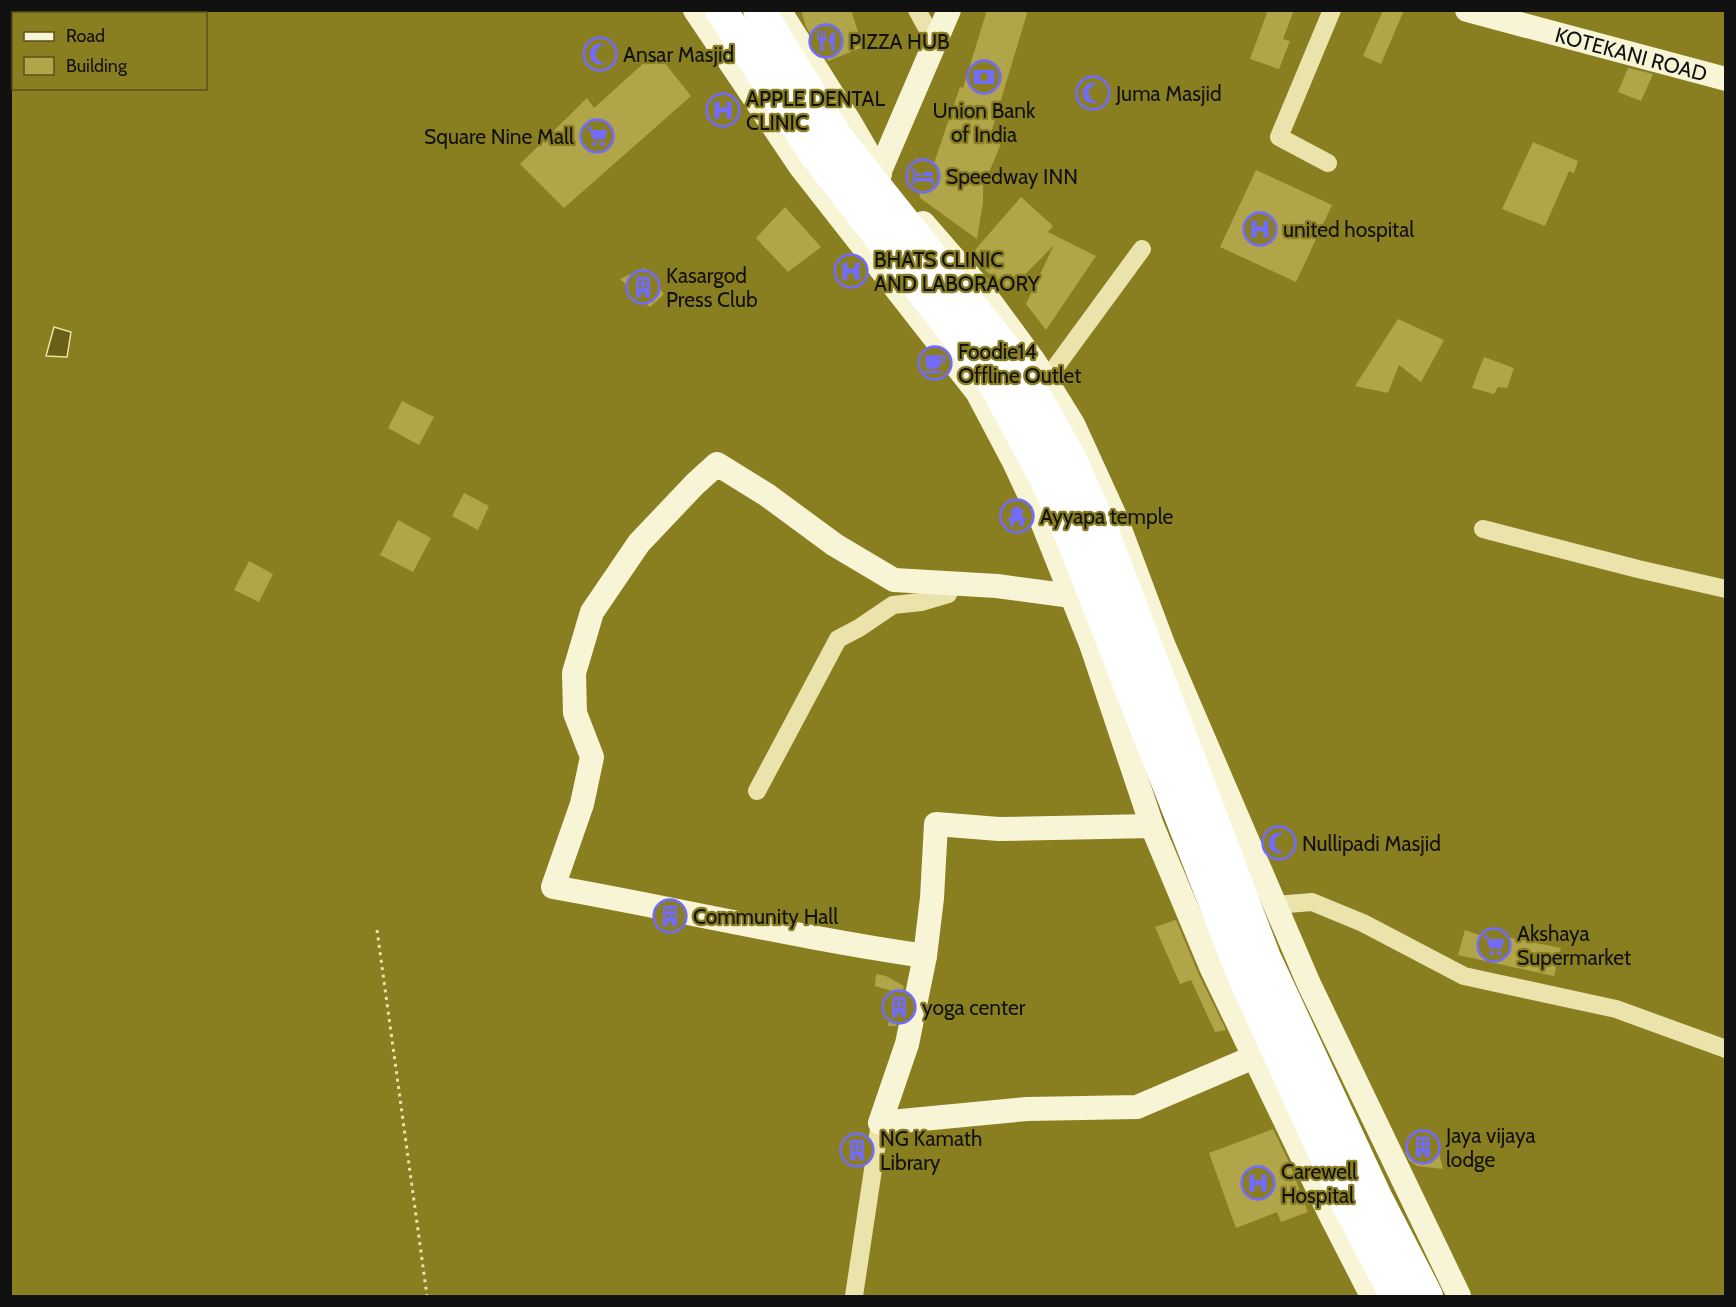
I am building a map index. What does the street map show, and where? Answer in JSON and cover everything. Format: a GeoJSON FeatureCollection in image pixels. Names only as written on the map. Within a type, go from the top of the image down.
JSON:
{"type":"FeatureCollection","features":[{"type":"Feature","properties":{"kind":"highway"},"geometry":{"type":"LineString","coordinates":[[721,10],[815,154],[936,285],[1018,365],[1071,460],[1103,532],[1265,958],[1376,1197],[1427,1296]]}},
{"type":"Feature","properties":{"kind":"highway"},"geometry":{"type":"LineString","coordinates":[[759,10],[838,138],[936,285],[994,382],[1044,476],[1071,536],[1242,973],[1346,1201],[1396,1296]]}},
{"type":"Feature","properties":{"kind":"street"},"geometry":{"type":"LineString","coordinates":[[695,10],[800,166],[977,392],[1029,493],[1072,596],[1091,644],[1152,826],[1212,969],[1372,1296]]}},
{"type":"Feature","properties":{"kind":"street"},"geometry":{"type":"LineString","coordinates":[[779,10],[879,173],[984,293],[1046,380],[1073,424],[1115,516],[1163,644],[1309,984],[1459,1296]]}},
{"type":"Feature","properties":{"kind":"street"},"geometry":{"type":"LineString","coordinates":[[917,10],[935,43]]}},
{"type":"Feature","properties":{"kind":"street"},"geometry":{"type":"LineString","coordinates":[[879,173],[950,10]]}},
{"type":"Feature","properties":{"kind":"street"},"geometry":{"type":"LineString","coordinates":[[1328,163],[1279,137],[1332,10]]}},
{"type":"Feature","properties":{"kind":"street","name":"KOTEKANI ROAD"},"geometry":{"type":"LineString","coordinates":[[1467,10],[1725,79]]}},
{"type":"Feature","properties":{"kind":"street"},"geometry":{"type":"LineString","coordinates":[[1046,380],[1142,249]]}},
{"type":"Feature","properties":{"kind":"street"},"geometry":{"type":"LineString","coordinates":[[925,956],[839,944],[689,912],[553,887],[582,804],[592,757],[575,713],[574,673],[592,612],[639,543],[717,464],[768,495],[835,545],[894,580],[997,586],[1072,596]]}},
{"type":"Feature","properties":{"kind":"street"},"geometry":{"type":"LineString","coordinates":[[1483,529],[1638,569],[1725,588]]}},
{"type":"Feature","properties":{"kind":"street"},"geometry":{"type":"LineString","coordinates":[[757,791],[838,639],[893,605],[921,602],[948,594],[952,585]]}},
{"type":"Feature","properties":{"kind":"street"},"geometry":{"type":"LineString","coordinates":[[854,1296],[880,1123],[907,1044],[925,956],[932,898],[936,824],[999,829],[1152,826]]}},
{"type":"Feature","properties":{"kind":"street"},"geometry":{"type":"LineString","coordinates":[[1275,905],[1312,902],[1363,923],[1464,976],[1616,1009],[1725,1049]]}},
{"type":"Feature","properties":{"kind":"street"},"geometry":{"type":"LineString","coordinates":[[880,1123],[1027,1109],[1137,1107],[1254,1057]]}},
{"type":"Feature","properties":{"kind":"path"},"geometry":{"type":"LineString","coordinates":[[377,930],[426,1296]]}},
{"type":"Feature","properties":{"kind":"shaded area"},"geometry":{"type":"Polygon","coordinates":[[[54,327],[71,332],[67,357],[46,356],[54,327]]]}},
{"type":"Feature","properties":{"kind":"building"},"geometry":{"type":"Polygon","coordinates":[[[801,10],[851,10],[863,47],[828,61],[806,27],[801,10]]]}},
{"type":"Feature","properties":{"kind":"building"},"geometry":{"type":"Polygon","coordinates":[[[987,10],[1028,10],[991,133],[1002,141],[983,187],[977,239],[920,198],[916,158],[933,166],[960,87],[963,88],[987,10]]]}},
{"type":"Feature","properties":{"kind":"building"},"geometry":{"type":"Polygon","coordinates":[[[1268,10],[1294,10],[1283,39],[1290,41],[1279,69],[1250,59],[1268,10]]]}},
{"type":"Feature","properties":{"kind":"building"},"geometry":{"type":"Polygon","coordinates":[[[1383,10],[1404,10],[1381,64],[1363,56],[1383,10]]]}},
{"type":"Feature","properties":{"kind":"building","name":"Square Nine Mall"},"geometry":{"type":"Polygon","coordinates":[[[656,52],[691,96],[564,208],[520,164],[587,98],[594,108],[656,52]]]}},
{"type":"Feature","properties":{"kind":"building"},"geometry":{"type":"Polygon","coordinates":[[[1628,68],[1653,74],[1641,101],[1618,92],[1628,68]]]}},
{"type":"Feature","properties":{"kind":"building"},"geometry":{"type":"Polygon","coordinates":[[[1533,142],[1578,161],[1574,173],[1569,171],[1545,226],[1502,209],[1533,142]]]}},
{"type":"Feature","properties":{"kind":"building"},"geometry":{"type":"Polygon","coordinates":[[[1256,170],[1332,205],[1296,282],[1220,247],[1256,170]]]}},
{"type":"Feature","properties":{"kind":"building"},"geometry":{"type":"Polygon","coordinates":[[[1021,197],[1053,226],[1048,232],[1096,256],[1046,330],[1026,304],[1054,245],[1010,290],[985,270],[975,250],[1021,197]]]}},
{"type":"Feature","properties":{"kind":"building"},"geometry":{"type":"Polygon","coordinates":[[[785,207],[821,247],[788,272],[756,238],[785,207]]]}},
{"type":"Feature","properties":{"kind":"building","name":"Kasargod Press Club"},"geometry":{"type":"Polygon","coordinates":[[[644,268],[664,294],[650,307],[620,279],[644,268]]]}},
{"type":"Feature","properties":{"kind":"building"},"geometry":{"type":"Polygon","coordinates":[[[1398,319],[1444,340],[1421,382],[1399,365],[1388,393],[1355,386],[1398,319]]]}},
{"type":"Feature","properties":{"kind":"building"},"geometry":{"type":"Polygon","coordinates":[[[1484,357],[1514,368],[1507,388],[1498,387],[1494,394],[1472,388],[1484,357]]]}},
{"type":"Feature","properties":{"kind":"building"},"geometry":{"type":"Polygon","coordinates":[[[402,401],[434,417],[419,445],[388,428],[402,401]]]}},
{"type":"Feature","properties":{"kind":"building"},"geometry":{"type":"Polygon","coordinates":[[[464,493],[489,506],[478,530],[452,516],[464,493]]]}},
{"type":"Feature","properties":{"kind":"building"},"geometry":{"type":"Polygon","coordinates":[[[398,520],[431,538],[413,572],[380,555],[398,520]]]}},
{"type":"Feature","properties":{"kind":"building"},"geometry":{"type":"Polygon","coordinates":[[[249,561],[273,574],[259,602],[234,590],[249,561]]]}},
{"type":"Feature","properties":{"kind":"building"},"geometry":{"type":"Polygon","coordinates":[[[1176,920],[1199,975],[1226,1030],[1215,1032],[1191,980],[1180,984],[1155,927],[1176,920]]]}},
{"type":"Feature","properties":{"kind":"building"},"geometry":{"type":"Polygon","coordinates":[[[1488,928],[1497,931],[1497,935],[1561,948],[1554,976],[1458,955],[1465,930],[1485,937],[1488,928]]]}},
{"type":"Feature","properties":{"kind":"building"},"geometry":{"type":"Polygon","coordinates":[[[876,974],[886,976],[904,986],[896,1026],[888,1026],[895,992],[875,986],[876,974]]]}},
{"type":"Feature","properties":{"kind":"building","name":"Carewell Hospital"},"geometry":{"type":"Polygon","coordinates":[[[1273,1129],[1289,1162],[1308,1212],[1281,1222],[1277,1212],[1236,1228],[1209,1153],[1273,1129]]]}},
{"type":"Feature","properties":{"kind":"building","name":"Jaya vijaya lodge"},"geometry":{"type":"Polygon","coordinates":[[[1435,1138],[1443,1169],[1417,1166],[1409,1160],[1405,1152],[1417,1140],[1435,1138]]]}},
{"type":"Feature","properties":{"kind":"building","name":"NG Kamath Library"},"geometry":{"type":"Polygon","coordinates":[[[864,1141],[861,1166],[847,1143],[864,1141]]]}},
{"type":"Feature","properties":{"kind":"place","name":"PIZZA HUB"},"geometry":{"type":"Point","coordinates":[826,41]}},
{"type":"Feature","properties":{"kind":"place","name":"Ansar Masjid"},"geometry":{"type":"Point","coordinates":[600,54]}},
{"type":"Feature","properties":{"kind":"place","name":"Union Bank of India"},"geometry":{"type":"Point","coordinates":[984,77]}},
{"type":"Feature","properties":{"kind":"place","name":"Juma Masjid"},"geometry":{"type":"Point","coordinates":[1093,93]}},
{"type":"Feature","properties":{"kind":"place","name":"APPLE DENTAL CLINIC"},"geometry":{"type":"Point","coordinates":[723,110]}},
{"type":"Feature","properties":{"kind":"place","name":"Square Nine Mall"},"geometry":{"type":"Point","coordinates":[597,136]}},
{"type":"Feature","properties":{"kind":"place","name":"Speedway INN"},"geometry":{"type":"Point","coordinates":[923,176]}},
{"type":"Feature","properties":{"kind":"place","name":"united hospital"},"geometry":{"type":"Point","coordinates":[1260,229]}},
{"type":"Feature","properties":{"kind":"place","name":"BHATS CLINIC AND LABORAORY"},"geometry":{"type":"Point","coordinates":[851,271]}},
{"type":"Feature","properties":{"kind":"place","name":"Kasargod Press Club"},"geometry":{"type":"Point","coordinates":[643,287]}},
{"type":"Feature","properties":{"kind":"place","name":"Foodie14 Offline Outlet"},"geometry":{"type":"Point","coordinates":[935,363]}},
{"type":"Feature","properties":{"kind":"place","name":"Ayyapa temple"},"geometry":{"type":"Point","coordinates":[1017,516]}},
{"type":"Feature","properties":{"kind":"place","name":"Nullipadi Masjid"},"geometry":{"type":"Point","coordinates":[1279,843]}},
{"type":"Feature","properties":{"kind":"place","name":"Community Hall"},"geometry":{"type":"Point","coordinates":[670,916]}},
{"type":"Feature","properties":{"kind":"place","name":"Akshaya Supermarket"},"geometry":{"type":"Point","coordinates":[1494,945]}},
{"type":"Feature","properties":{"kind":"place","name":"yoga center"},"geometry":{"type":"Point","coordinates":[899,1007]}},
{"type":"Feature","properties":{"kind":"place","name":"Jaya vijaya lodge"},"geometry":{"type":"Point","coordinates":[1423,1147]}},
{"type":"Feature","properties":{"kind":"place","name":"NG Kamath Library"},"geometry":{"type":"Point","coordinates":[857,1150]}},
{"type":"Feature","properties":{"kind":"place","name":"Carewell Hospital"},"geometry":{"type":"Point","coordinates":[1258,1183]}}]}
